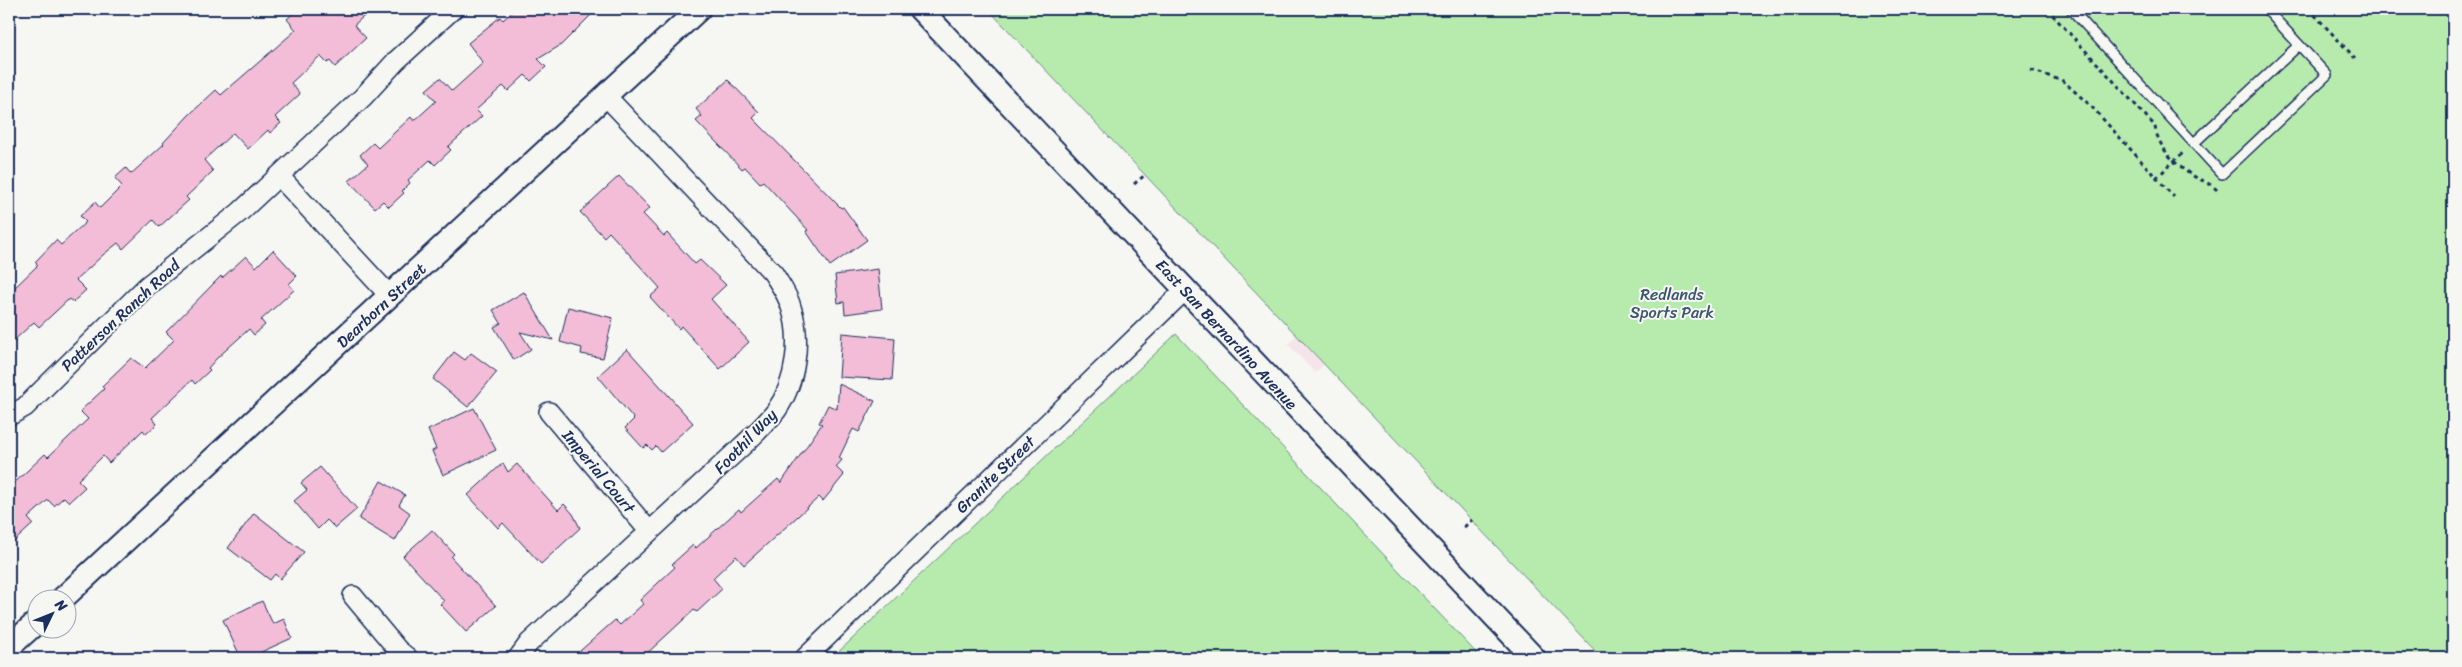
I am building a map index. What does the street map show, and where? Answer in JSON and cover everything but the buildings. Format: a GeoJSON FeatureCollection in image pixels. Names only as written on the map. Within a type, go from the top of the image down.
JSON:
{"type":"FeatureCollection","features":[{"type":"Feature","properties":{"kind":"street","name":"Patterson Ranch Road"},"geometry":{"type":"LineString","coordinates":[[9,416],[25,407],[147,286],[240,212],[363,97],[396,61],[454,9]]}},
{"type":"Feature","properties":{"kind":"street","name":"Dearborn Street"},"geometry":{"type":"LineString","coordinates":[[72,590],[699,9]]}},
{"type":"Feature","properties":{"kind":"street","name":"East San Bernardino Avenue"},"geometry":{"type":"LineString","coordinates":[[920,9],[1534,658]]}},
{"type":"Feature","properties":{"kind":"street","name":"Foothil Way"},"geometry":{"type":"LineString","coordinates":[[518,658],[529,643],[738,450],[776,410],[785,394],[794,370],[798,340],[791,306],[773,273],[606,95]]}},
{"type":"Feature","properties":{"kind":"street"},"geometry":{"type":"LineString","coordinates":[[279,176],[390,296]]}},
{"type":"Feature","properties":{"kind":"street","name":"Granite Street"},"geometry":{"type":"LineString","coordinates":[[805,658],[1185,290]]}},
{"type":"Feature","properties":{"kind":"street","name":"Imperial Court"},"geometry":{"type":"LineString","coordinates":[[549,412],[650,531]]}},
{"type":"Feature","properties":{"kind":"street"},"geometry":{"type":"LineString","coordinates":[[353,596],[398,650],[408,658]]}},
{"type":"Feature","properties":{"kind":"street"},"geometry":{"type":"LineString","coordinates":[[12,639],[28,628]]}},
{"type":"Feature","properties":{"kind":"lane"},"geometry":{"type":"LineString","coordinates":[[2071,9],[2222,174],[2327,75],[2266,9]]}},
{"type":"Feature","properties":{"kind":"lane"},"geometry":{"type":"LineString","coordinates":[[2194,143],[2299,44]]}},
{"type":"Feature","properties":{"kind":"path"},"geometry":{"type":"LineString","coordinates":[[2047,9],[2155,126],[2157,139],[2175,160],[2188,173],[2211,183],[2217,190]]}},
{"type":"Feature","properties":{"kind":"path"},"geometry":{"type":"LineString","coordinates":[[2309,9],[2355,58]]}},
{"type":"Feature","properties":{"kind":"path"},"geometry":{"type":"LineString","coordinates":[[2031,70],[2062,81],[2090,106],[2174,197]]}},
{"type":"Feature","properties":{"kind":"path"},"geometry":{"type":"LineString","coordinates":[[2156,178],[2194,143]]}},
{"type":"Feature","properties":{"kind":"path"},"geometry":{"type":"LineString","coordinates":[[1134,184],[1145,174]]}},
{"type":"Feature","properties":{"kind":"path"},"geometry":{"type":"LineString","coordinates":[[1464,527],[1472,520]]}},
{"type":"Feature","properties":{"kind":"shaded area"},"geometry":{"type":"Polygon","coordinates":[[[1297,335],[1324,365],[1315,373],[1288,344],[1297,335]]]}},
{"type":"Feature","properties":{"kind":"green space","name":"Redlands Sports Park"},"geometry":{"type":"Polygon","coordinates":[[[988,9],[2453,9],[2453,658],[1602,658],[988,9]]]}},
{"type":"Feature","properties":{"kind":"green space"},"geometry":{"type":"Polygon","coordinates":[[[1176,334],[1481,658],[832,658],[1176,334]]]}}]}
